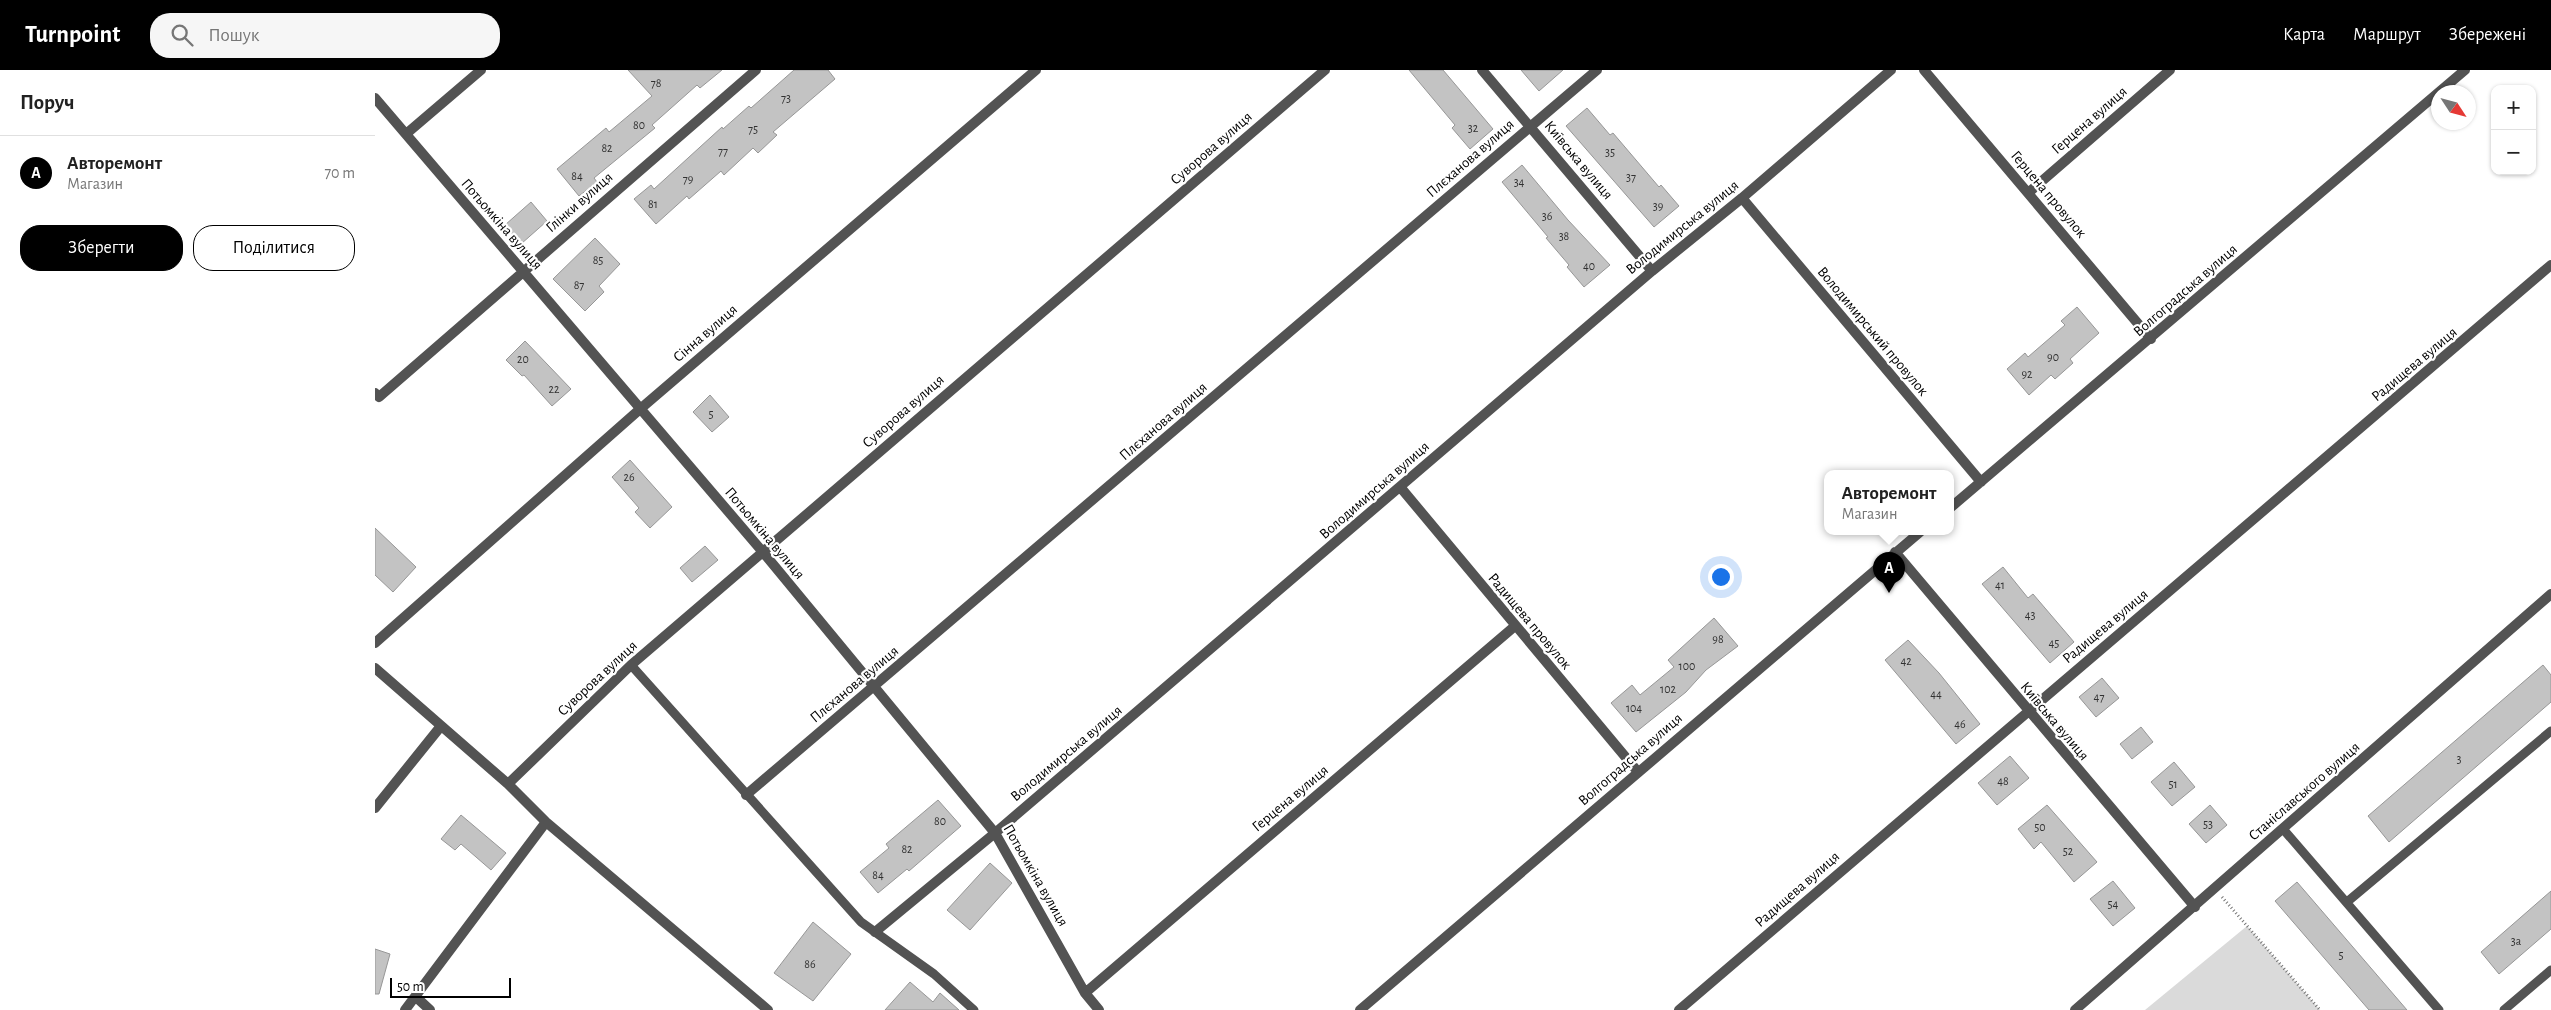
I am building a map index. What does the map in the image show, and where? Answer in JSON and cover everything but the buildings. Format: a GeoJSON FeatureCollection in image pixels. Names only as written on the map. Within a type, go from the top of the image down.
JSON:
{"type":"FeatureCollection","features":[{"type":"Feature","properties":{"kind":"street"},"geometry":{"type":"LineString","coordinates":[[406,134],[481,70]]}},
{"type":"Feature","properties":{"kind":"street","name":"Глінки вулиця"},"geometry":{"type":"LineString","coordinates":[[377,395],[756,70]]}},
{"type":"Feature","properties":{"kind":"street","name":"Сінна вулиця"},"geometry":{"type":"LineString","coordinates":[[375,643],[639,410],[1036,70]]}},
{"type":"Feature","properties":{"kind":"street","name":"Суворова вулиця"},"geometry":{"type":"LineString","coordinates":[[508,784],[631,665],[1325,70]]}},
{"type":"Feature","properties":{"kind":"street","name":"Київська вулиця"},"geometry":{"type":"LineString","coordinates":[[1482,70],[1652,271]]}},
{"type":"Feature","properties":{"kind":"street","name":"Плєханова вулиця"},"geometry":{"type":"LineString","coordinates":[[746,794],[874,688],[1597,70]]}},
{"type":"Feature","properties":{"kind":"street","name":"Володимирська вулиця"},"geometry":{"type":"LineString","coordinates":[[875,932],[995,833],[1401,488],[1652,271],[1742,198],[1891,70]]}},
{"type":"Feature","properties":{"kind":"street","name":"Герцена провулок"},"geometry":{"type":"LineString","coordinates":[[1924,70],[2151,339]]}},
{"type":"Feature","properties":{"kind":"street","name":"Герцена вулиця"},"geometry":{"type":"LineString","coordinates":[[2028,193],[2170,70]]}},
{"type":"Feature","properties":{"kind":"street","name":"Волгоградська вулиця"},"geometry":{"type":"LineString","coordinates":[[1954,505],[2465,70]]}},
{"type":"Feature","properties":{"kind":"street","name":"Потьомкіна вулиця"},"geometry":{"type":"LineString","coordinates":[[375,98],[762,552],[995,833],[1085,993],[1099,1010]]}},
{"type":"Feature","properties":{"kind":"street","name":"Володимирський провулок"},"geometry":{"type":"LineString","coordinates":[[1742,198],[1981,482]]}},
{"type":"Feature","properties":{"kind":"street","name":"Радищева вулиця"},"geometry":{"type":"LineString","coordinates":[[1679,1010],[2551,265]]}},
{"type":"Feature","properties":{"kind":"street","name":"Радищева провулок"},"geometry":{"type":"LineString","coordinates":[[1401,488],[1638,772]]}},
{"type":"Feature","properties":{"kind":"street","name":"Волгоградська вулиця"},"geometry":{"type":"LineString","coordinates":[[1360,1010],[1916,535]]}},
{"type":"Feature","properties":{"kind":"street","name":"Київська вулиця"},"geometry":{"type":"LineString","coordinates":[[1895,552],[2028,712],[2195,907]]}},
{"type":"Feature","properties":{"kind":"street","name":"Станіславського вулиця"},"geometry":{"type":"LineString","coordinates":[[2075,1010],[2551,594]]}},
{"type":"Feature","properties":{"kind":"street","name":"Герцена вулиця"},"geometry":{"type":"LineString","coordinates":[[1085,993],[1515,626]]}},
{"type":"Feature","properties":{"kind":"street"},"geometry":{"type":"LineString","coordinates":[[375,668],[508,784],[546,822],[768,1010]]}},
{"type":"Feature","properties":{"kind":"street"},"geometry":{"type":"LineString","coordinates":[[375,808],[441,726]]}},
{"type":"Feature","properties":{"kind":"street"},"geometry":{"type":"LineString","coordinates":[[405,1010],[546,822]]}},
{"type":"Feature","properties":{"kind":"street"},"geometry":{"type":"LineString","coordinates":[[416,997],[430,1010]]}},
{"type":"Feature","properties":{"kind":"lane"},"geometry":{"type":"LineString","coordinates":[[631,665],[861,922],[934,974],[974,1010]]}},
{"type":"Feature","properties":{"kind":"lane"},"geometry":{"type":"LineString","coordinates":[[2347,902],[2551,731]]}},
{"type":"Feature","properties":{"kind":"lane"},"geometry":{"type":"LineString","coordinates":[[2283,829],[2439,1010]]}},
{"type":"Feature","properties":{"kind":"lane"},"geometry":{"type":"LineString","coordinates":[[2504,1010],[2551,970]]}},
{"type":"Feature","properties":{"kind":"path"},"geometry":{"type":"LineString","coordinates":[[2215,889],[2320,1010]]}},
{"type":"Feature","properties":{"kind":"shaded area"},"geometry":{"type":"Polygon","coordinates":[[[2247,926],[2320,1010],[2145,1010],[2247,926]]]}},
{"type":"Feature","properties":{"kind":"place","name":"Авторемонт"},"geometry":{"type":"Point","coordinates":[1889,593]}}]}
